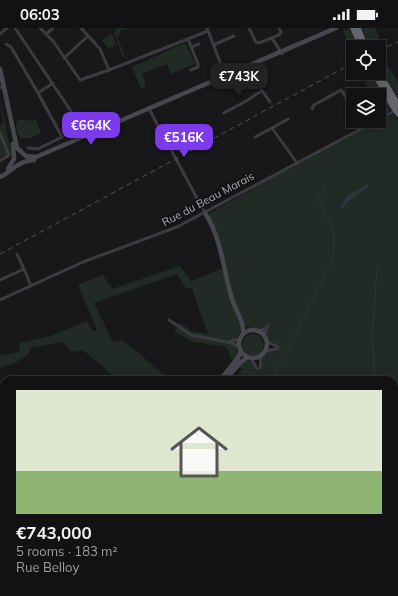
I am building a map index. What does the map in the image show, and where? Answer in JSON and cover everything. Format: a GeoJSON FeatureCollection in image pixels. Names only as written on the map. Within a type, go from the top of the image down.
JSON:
{"type":"FeatureCollection","features":[{"type":"Feature","properties":{"kind":"highway"},"geometry":{"type":"LineString","coordinates":[[355,28],[359,40]]}},
{"type":"Feature","properties":{"kind":"highway"},"geometry":{"type":"LineString","coordinates":[[355,28],[362,40]]}},
{"type":"Feature","properties":{"kind":"highway"},"geometry":{"type":"LineString","coordinates":[[379,80],[395,104]]}},
{"type":"Feature","properties":{"kind":"highway"},"geometry":{"type":"LineString","coordinates":[[383,80],[395,104],[398,114]]}},
{"type":"Feature","properties":{"kind":"main road"},"geometry":{"type":"LineString","coordinates":[[0,175],[9,172],[25,158],[41,159],[336,28]]}},
{"type":"Feature","properties":{"kind":"main road"},"geometry":{"type":"LineString","coordinates":[[281,53],[342,28]]}},
{"type":"Feature","properties":{"kind":"main road"},"geometry":{"type":"LineString","coordinates":[[0,69],[16,147],[25,158]]}},
{"type":"Feature","properties":{"kind":"main road"},"geometry":{"type":"LineString","coordinates":[[0,81],[14,157],[18,164]]}},
{"type":"Feature","properties":{"kind":"main road"},"geometry":{"type":"LineString","coordinates":[[0,175],[8,169],[14,157],[20,152]]}},
{"type":"Feature","properties":{"kind":"main road"},"geometry":{"type":"LineString","coordinates":[[204,213],[218,242],[230,295],[240,320],[243,334]]}},
{"type":"Feature","properties":{"kind":"main road"},"geometry":{"type":"LineString","coordinates":[[229,376],[241,362],[263,353],[265,339],[258,332],[252,331],[245,327],[240,320]]}},
{"type":"Feature","properties":{"kind":"main road"},"geometry":{"type":"LineString","coordinates":[[223,376],[239,357],[240,339],[243,334],[252,331]]}},
{"type":"Feature","properties":{"kind":"main road"},"geometry":{"type":"LineString","coordinates":[[240,349],[249,358]]}},
{"type":"Feature","properties":{"kind":"street"},"geometry":{"type":"LineString","coordinates":[[0,34],[7,28]]}},
{"type":"Feature","properties":{"kind":"street"},"geometry":{"type":"LineString","coordinates":[[15,28],[88,137]]}},
{"type":"Feature","properties":{"kind":"street"},"geometry":{"type":"LineString","coordinates":[[40,28],[81,80],[208,30],[226,77]]}},
{"type":"Feature","properties":{"kind":"street"},"geometry":{"type":"LineString","coordinates":[[46,34],[53,28]]}},
{"type":"Feature","properties":{"kind":"street"},"geometry":{"type":"LineString","coordinates":[[81,28],[102,51],[109,70]]}},
{"type":"Feature","properties":{"kind":"street"},"geometry":{"type":"LineString","coordinates":[[249,28],[256,42],[259,43],[280,34],[280,29]]}},
{"type":"Feature","properties":{"kind":"street"},"geometry":{"type":"LineString","coordinates":[[64,58],[88,36]]}},
{"type":"Feature","properties":{"kind":"street"},"geometry":{"type":"LineString","coordinates":[[213,45],[234,36]]}},
{"type":"Feature","properties":{"kind":"street"},"geometry":{"type":"LineString","coordinates":[[272,38],[281,53]]}},
{"type":"Feature","properties":{"kind":"street"},"geometry":{"type":"LineString","coordinates":[[188,39],[198,64],[198,66],[190,70]]}},
{"type":"Feature","properties":{"kind":"street"},"geometry":{"type":"LineString","coordinates":[[6,44],[11,47],[63,136],[61,139],[38,149],[28,148]]}},
{"type":"Feature","properties":{"kind":"street"},"geometry":{"type":"LineString","coordinates":[[191,47],[199,44]]}},
{"type":"Feature","properties":{"kind":"street"},"geometry":{"type":"LineString","coordinates":[[249,67],[261,91],[270,102]]}},
{"type":"Feature","properties":{"kind":"street"},"geometry":{"type":"LineString","coordinates":[[38,93],[53,83]]}},
{"type":"Feature","properties":{"kind":"street"},"geometry":{"type":"LineString","coordinates":[[312,109],[314,105],[341,90],[346,97]]}},
{"type":"Feature","properties":{"kind":"street"},"geometry":{"type":"LineString","coordinates":[[224,113],[261,91]]}},
{"type":"Feature","properties":{"kind":"street"},"geometry":{"type":"LineString","coordinates":[[386,115],[398,109]]}},
{"type":"Feature","properties":{"kind":"street"},"geometry":{"type":"LineString","coordinates":[[149,110],[204,213]]}},
{"type":"Feature","properties":{"kind":"street"},"geometry":{"type":"LineString","coordinates":[[255,137],[288,119]]}},
{"type":"Feature","properties":{"kind":"street"},"geometry":{"type":"LineString","coordinates":[[272,128],[297,163]]}},
{"type":"Feature","properties":{"kind":"street","name":"Rue du Beau Marais"},"geometry":{"type":"LineString","coordinates":[[0,300],[83,262],[166,232],[363,128]]}},
{"type":"Feature","properties":{"kind":"street"},"geometry":{"type":"LineString","coordinates":[[0,133],[9,155],[6,159],[0,161]]}},
{"type":"Feature","properties":{"kind":"street"},"geometry":{"type":"LineString","coordinates":[[17,254],[31,286]]}},
{"type":"Feature","properties":{"kind":"street"},"geometry":{"type":"LineString","coordinates":[[0,280],[24,269]]}},
{"type":"Feature","properties":{"kind":"street"},"geometry":{"type":"LineString","coordinates":[[169,320],[191,335],[234,343],[240,349]]}},
{"type":"Feature","properties":{"kind":"street"},"geometry":{"type":"LineString","coordinates":[[249,358],[258,369],[263,353],[277,348],[265,339],[268,325],[258,332]]}},
{"type":"Feature","properties":{"kind":"street"},"geometry":{"type":"LineString","coordinates":[[225,341],[240,339]]}},
{"type":"Feature","properties":{"kind":"shaded area"},"geometry":{"type":"Polygon","coordinates":[[[115,28],[129,28],[120,31],[121,34],[117,36],[125,57],[123,57],[114,33],[116,32],[115,28]]]}},
{"type":"Feature","properties":{"kind":"shaded area"},"geometry":{"type":"Polygon","coordinates":[[[350,28],[354,40],[347,40],[343,31],[350,28]]]}},
{"type":"Feature","properties":{"kind":"shaded area"},"geometry":{"type":"Polygon","coordinates":[[[362,28],[375,28],[380,40],[367,40],[362,28]]]}},
{"type":"Feature","properties":{"kind":"shaded area"},"geometry":{"type":"Polygon","coordinates":[[[112,33],[116,45],[108,48],[102,40],[112,33]]]}},
{"type":"Feature","properties":{"kind":"shaded area"},"geometry":{"type":"Polygon","coordinates":[[[185,43],[195,64],[171,74],[167,64],[142,74],[146,86],[141,89],[132,67],[185,43]]]}},
{"type":"Feature","properties":{"kind":"shaded area"},"geometry":{"type":"Polygon","coordinates":[[[386,63],[398,82],[398,99],[386,78],[386,63]]]}},
{"type":"Feature","properties":{"kind":"shaded area"},"geometry":{"type":"Polygon","coordinates":[[[364,80],[375,80],[379,88],[368,88],[364,80]]]}},
{"type":"Feature","properties":{"kind":"shaded area"},"geometry":{"type":"Polygon","coordinates":[[[0,97],[10,154],[0,130],[0,126],[3,124],[0,97]]]}},
{"type":"Feature","properties":{"kind":"shaded area"},"geometry":{"type":"Polygon","coordinates":[[[386,101],[391,110],[386,112],[386,101]]]}},
{"type":"Feature","properties":{"kind":"shaded area"},"geometry":{"type":"Polygon","coordinates":[[[393,114],[398,121],[398,376],[236,376],[242,369],[238,367],[247,360],[252,361],[256,371],[261,369],[262,358],[269,351],[278,351],[278,346],[269,341],[266,333],[259,329],[247,327],[243,321],[242,330],[236,339],[238,355],[233,362],[226,347],[193,342],[174,332],[180,323],[192,331],[208,334],[192,289],[186,288],[177,274],[94,303],[113,342],[123,340],[165,376],[113,376],[83,350],[72,352],[61,342],[31,348],[22,359],[0,368],[0,356],[19,352],[20,343],[51,336],[87,321],[93,331],[97,330],[78,285],[103,275],[112,289],[180,266],[191,281],[226,267],[221,243],[208,214],[367,128],[386,128],[386,118],[393,114]]]}},
{"type":"Feature","properties":{"kind":"shaded area"},"geometry":{"type":"Polygon","coordinates":[[[19,119],[28,121],[34,119],[36,120],[41,133],[31,138],[21,138],[16,128],[16,123],[19,119]]]}},
{"type":"Feature","properties":{"kind":"shaded area"},"geometry":{"type":"Polygon","coordinates":[[[0,137],[7,154],[0,158],[0,137]]]}},
{"type":"Feature","properties":{"kind":"shaded area"},"geometry":{"type":"Polygon","coordinates":[[[369,184],[368,187],[351,199],[344,207],[340,207],[348,195],[369,184]]]}},
{"type":"Feature","properties":{"kind":"shaded area"},"geometry":{"type":"Polygon","coordinates":[[[249,334],[257,334],[264,341],[264,349],[257,356],[249,356],[242,349],[242,341],[249,334]]]}},
{"type":"Feature","properties":{"kind":"waterway"},"geometry":{"type":"LineString","coordinates":[[273,376],[288,350],[333,258],[334,235],[332,226],[318,200],[325,184]]}},
{"type":"Feature","properties":{"kind":"waterway"},"geometry":{"type":"LineString","coordinates":[[376,376],[373,371],[374,353],[372,341],[377,268]]}},
{"type":"Feature","properties":{"kind":"railway"},"geometry":{"type":"LineString","coordinates":[[386,47],[398,42]]}},
{"type":"Feature","properties":{"kind":"railway"},"geometry":{"type":"LineString","coordinates":[[0,254],[346,67]]}}]}
